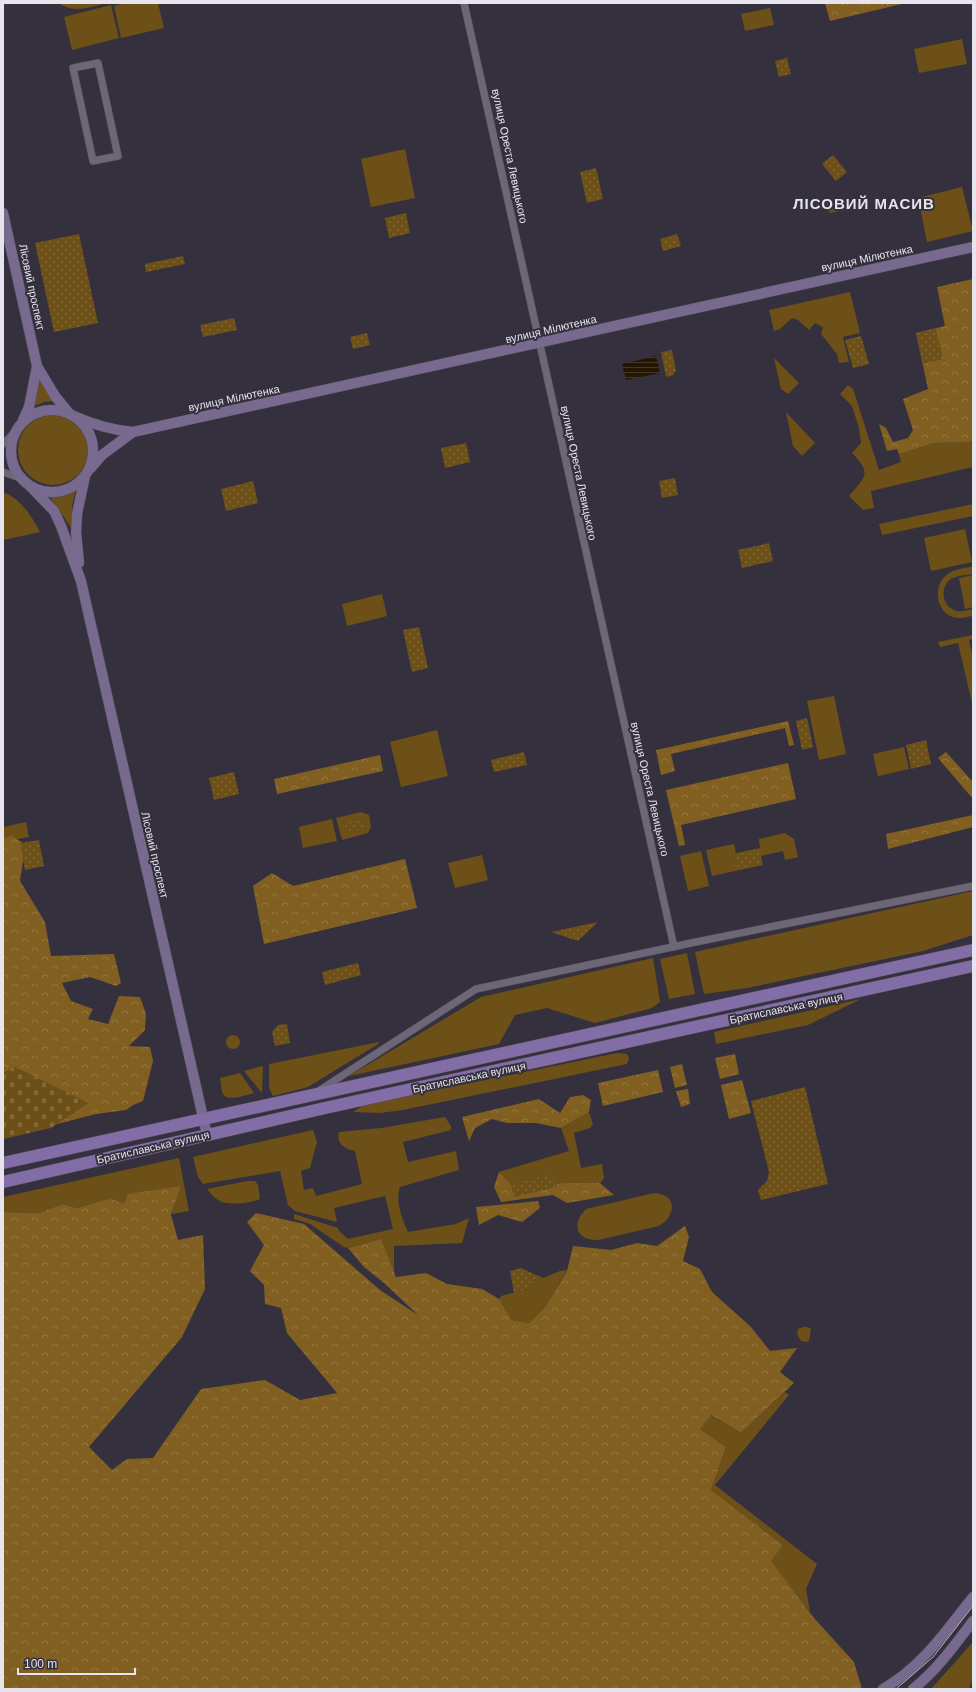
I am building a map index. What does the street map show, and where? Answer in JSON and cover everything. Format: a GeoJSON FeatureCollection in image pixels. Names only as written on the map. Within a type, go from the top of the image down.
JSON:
{"type":"FeatureCollection","features":[{"type":"Feature","properties":{"kind":"main road","name":"Братиславська вулиця"},"geometry":{"type":"LineString","coordinates":[[3,1163],[973,949]]}},
{"type":"Feature","properties":{"kind":"main road","name":"Братиславська вулиця"},"geometry":{"type":"LineString","coordinates":[[3,1182],[207,1135],[973,968]]}},
{"type":"Feature","properties":{"kind":"street","name":"вулиця Ореста Левицького"},"geometry":{"type":"LineString","coordinates":[[464,3],[674,947]]}},
{"type":"Feature","properties":{"kind":"street"},"geometry":{"type":"LineString","coordinates":[[98,63],[118,156],[93,161],[73,68],[98,63]]}},
{"type":"Feature","properties":{"kind":"street","name":"Лісовий проспект"},"geometry":{"type":"LineString","coordinates":[[3,213],[37,366],[48,386],[71,414]]}},
{"type":"Feature","properties":{"kind":"street","name":"вулиця Мілютенка"},"geometry":{"type":"LineString","coordinates":[[71,414],[92,424],[106,428],[134,432],[973,247]]}},
{"type":"Feature","properties":{"kind":"street","name":"Лісовий проспект"},"geometry":{"type":"LineString","coordinates":[[23,422],[29,407],[37,366]]}},
{"type":"Feature","properties":{"kind":"street"},"geometry":{"type":"LineString","coordinates":[[3,444],[23,422],[32,415],[43,411],[55,410],[71,414],[81,421],[88,431],[92,442],[93,454],[86,474],[72,487],[60,491],[48,492],[3,472]]}},
{"type":"Feature","properties":{"kind":"street"},"geometry":{"type":"LineString","coordinates":[[15,432],[11,447],[12,459],[16,470],[26,482]]}},
{"type":"Feature","properties":{"kind":"street","name":"вулиця Мілютенка"},"geometry":{"type":"LineString","coordinates":[[86,474],[102,455],[134,432]]}},
{"type":"Feature","properties":{"kind":"street","name":"Лісовий проспект"},"geometry":{"type":"LineString","coordinates":[[80,581],[76,532],[77,514],[86,474]]}},
{"type":"Feature","properties":{"kind":"street","name":"Лісовий проспект"},"geometry":{"type":"LineString","coordinates":[[26,482],[54,510],[62,526],[80,581],[207,1135]]}},
{"type":"Feature","properties":{"kind":"street"},"geometry":{"type":"LineString","coordinates":[[314,1094],[476,989],[973,886]]}},
{"type":"Feature","properties":{"kind":"street"},"geometry":{"type":"LineString","coordinates":[[883,1689],[898,1680],[928,1654],[973,1597]]}},
{"type":"Feature","properties":{"kind":"street"},"geometry":{"type":"LineString","coordinates":[[913,1689],[927,1678],[941,1663],[973,1622]]}},
{"type":"Feature","properties":{"kind":"green space"},"geometry":{"type":"Polygon","coordinates":[[[59,3],[107,3],[88,8],[76,9],[59,3]]]}},
{"type":"Feature","properties":{"kind":"green space"},"geometry":{"type":"Polygon","coordinates":[[[126,3],[158,3],[164,28],[121,38],[114,6],[126,3]]]}},
{"type":"Feature","properties":{"kind":"green space"},"geometry":{"type":"Polygon","coordinates":[[[825,3],[906,3],[830,21],[825,3]]]}},
{"type":"Feature","properties":{"kind":"green space"},"geometry":{"type":"Polygon","coordinates":[[[111,5],[119,38],[72,50],[64,17],[111,5]]]}},
{"type":"Feature","properties":{"kind":"green space"},"geometry":{"type":"Polygon","coordinates":[[[770,8],[774,25],[745,31],[741,14],[770,8]]]}},
{"type":"Feature","properties":{"kind":"green space"},"geometry":{"type":"Polygon","coordinates":[[[962,39],[967,64],[919,73],[914,49],[962,39]]]}},
{"type":"Feature","properties":{"kind":"green space"},"geometry":{"type":"Polygon","coordinates":[[[787,58],[791,74],[779,77],[775,61],[787,58]]]}},
{"type":"Feature","properties":{"kind":"green space"},"geometry":{"type":"Polygon","coordinates":[[[405,149],[415,198],[371,207],[361,159],[405,149]]]}},
{"type":"Feature","properties":{"kind":"green space"},"geometry":{"type":"Polygon","coordinates":[[[833,155],[847,172],[836,181],[822,164],[833,155]]]}},
{"type":"Feature","properties":{"kind":"green space"},"geometry":{"type":"Polygon","coordinates":[[[596,168],[603,199],[587,203],[580,172],[596,168]]]}},
{"type":"Feature","properties":{"kind":"green space"},"geometry":{"type":"Polygon","coordinates":[[[962,187],[973,231],[927,242],[918,198],[962,187]]]}},
{"type":"Feature","properties":{"kind":"green space"},"geometry":{"type":"Polygon","coordinates":[[[842,198],[844,210],[829,213],[826,201],[842,198]]]}},
{"type":"Feature","properties":{"kind":"green space"},"geometry":{"type":"Polygon","coordinates":[[[406,213],[410,233],[389,238],[385,218],[406,213]]]}},
{"type":"Feature","properties":{"kind":"green space"},"geometry":{"type":"Polygon","coordinates":[[[79,234],[98,323],[54,332],[35,243],[79,234]]]}},
{"type":"Feature","properties":{"kind":"green space"},"geometry":{"type":"Polygon","coordinates":[[[677,234],[681,246],[663,251],[660,239],[677,234]]]}},
{"type":"Feature","properties":{"kind":"green space"},"geometry":{"type":"Polygon","coordinates":[[[183,256],[185,264],[146,272],[145,264],[183,256]]]}},
{"type":"Feature","properties":{"kind":"green space"},"geometry":{"type":"Polygon","coordinates":[[[973,279],[973,440],[969,442],[934,443],[899,454],[897,449],[887,451],[879,424],[886,428],[893,442],[908,438],[913,430],[903,399],[928,389],[916,333],[945,326],[937,287],[973,279]]]}},
{"type":"Feature","properties":{"kind":"green space"},"geometry":{"type":"Polygon","coordinates":[[[850,292],[860,333],[843,337],[849,362],[839,363],[837,354],[821,334],[823,327],[815,323],[809,330],[798,320],[792,318],[780,329],[774,331],[769,310],[850,292]]]}},
{"type":"Feature","properties":{"kind":"green space"},"geometry":{"type":"Polygon","coordinates":[[[234,318],[237,330],[203,337],[200,325],[234,318]]]}},
{"type":"Feature","properties":{"kind":"green space"},"geometry":{"type":"Polygon","coordinates":[[[936,329],[943,359],[923,364],[916,333],[936,329]]]}},
{"type":"Feature","properties":{"kind":"green space"},"geometry":{"type":"Polygon","coordinates":[[[367,333],[370,345],[353,349],[350,337],[367,333]]]}},
{"type":"Feature","properties":{"kind":"green space"},"geometry":{"type":"Polygon","coordinates":[[[861,336],[869,364],[853,368],[845,340],[861,336]]]}},
{"type":"Feature","properties":{"kind":"green space"},"geometry":{"type":"Polygon","coordinates":[[[672,350],[676,371],[673,375],[666,377],[661,352],[672,350]]]}},
{"type":"Feature","properties":{"kind":"green space"},"geometry":{"type":"Polygon","coordinates":[[[774,358],[799,383],[788,394],[781,389],[774,358]]]}},
{"type":"Feature","properties":{"kind":"green space"},"geometry":{"type":"Polygon","coordinates":[[[38,378],[54,401],[44,402],[34,406],[38,378]]]}},
{"type":"Feature","properties":{"kind":"green space"},"geometry":{"type":"Polygon","coordinates":[[[848,385],[853,389],[879,470],[901,462],[899,454],[934,443],[969,442],[973,440],[973,467],[871,491],[874,508],[863,510],[849,496],[863,479],[864,471],[852,453],[861,443],[859,428],[852,406],[840,394],[848,385]]]}},
{"type":"Feature","properties":{"kind":"green space"},"geometry":{"type":"Polygon","coordinates":[[[786,412],[815,443],[802,456],[793,446],[786,412]]]}},
{"type":"Feature","properties":{"kind":"green space"},"geometry":{"type":"Polygon","coordinates":[[[53,415],[66,418],[78,425],[85,437],[88,450],[85,463],[78,475],[66,482],[53,485],[40,482],[28,475],[21,463],[18,450],[21,437],[28,425],[40,418],[53,415]]]}},
{"type":"Feature","properties":{"kind":"green space"},"geometry":{"type":"Polygon","coordinates":[[[466,443],[470,462],[445,468],[441,448],[466,443]]]}},
{"type":"Feature","properties":{"kind":"green space"},"geometry":{"type":"Polygon","coordinates":[[[675,478],[678,495],[662,498],[659,481],[675,478]]]}},
{"type":"Feature","properties":{"kind":"green space"},"geometry":{"type":"Polygon","coordinates":[[[253,481],[258,503],[226,511],[221,489],[253,481]]]}},
{"type":"Feature","properties":{"kind":"green space"},"geometry":{"type":"Polygon","coordinates":[[[76,489],[72,506],[72,529],[50,497],[65,496],[76,489]]]}},
{"type":"Feature","properties":{"kind":"green space"},"geometry":{"type":"Polygon","coordinates":[[[3,492],[15,499],[25,508],[40,532],[3,540],[3,492]]]}},
{"type":"Feature","properties":{"kind":"green space"},"geometry":{"type":"Polygon","coordinates":[[[973,504],[973,516],[882,535],[879,524],[973,504]]]}},
{"type":"Feature","properties":{"kind":"green space"},"geometry":{"type":"Polygon","coordinates":[[[965,529],[972,562],[931,571],[924,538],[965,529]]]}},
{"type":"Feature","properties":{"kind":"green space"},"geometry":{"type":"Polygon","coordinates":[[[769,543],[773,561],[742,568],[738,550],[769,543]]]}},
{"type":"Feature","properties":{"kind":"green space"},"geometry":{"type":"Polygon","coordinates":[[[973,566],[973,574],[951,579],[945,587],[944,597],[948,606],[957,611],[973,609],[973,616],[961,618],[953,617],[946,613],[941,607],[938,600],[939,585],[943,578],[949,573],[973,566]]]}},
{"type":"Feature","properties":{"kind":"green space"},"geometry":{"type":"Polygon","coordinates":[[[973,575],[973,607],[965,609],[959,578],[973,575]]]}},
{"type":"Feature","properties":{"kind":"green space"},"geometry":{"type":"Polygon","coordinates":[[[382,594],[387,616],[347,626],[342,604],[382,594]]]}},
{"type":"Feature","properties":{"kind":"green space"},"geometry":{"type":"Polygon","coordinates":[[[419,627],[428,668],[412,672],[403,630],[419,627]]]}},
{"type":"Feature","properties":{"kind":"green space"},"geometry":{"type":"Polygon","coordinates":[[[973,635],[973,639],[969,640],[973,659],[973,707],[958,643],[940,647],[938,642],[973,635]]]}},
{"type":"Feature","properties":{"kind":"green space"},"geometry":{"type":"Polygon","coordinates":[[[834,696],[846,754],[819,760],[807,701],[834,696]]]}},
{"type":"Feature","properties":{"kind":"green space"},"geometry":{"type":"Polygon","coordinates":[[[807,718],[813,747],[802,750],[796,721],[807,718]]]}},
{"type":"Feature","properties":{"kind":"green space"},"geometry":{"type":"Polygon","coordinates":[[[788,721],[794,745],[789,746],[785,728],[671,754],[675,771],[661,775],[656,750],[788,721]]]}},
{"type":"Feature","properties":{"kind":"green space"},"geometry":{"type":"Polygon","coordinates":[[[437,730],[448,776],[401,787],[390,742],[437,730]]]}},
{"type":"Feature","properties":{"kind":"green space"},"geometry":{"type":"Polygon","coordinates":[[[926,740],[931,764],[911,769],[906,745],[926,740]]]}},
{"type":"Feature","properties":{"kind":"green space"},"geometry":{"type":"Polygon","coordinates":[[[904,747],[909,769],[878,776],[873,754],[904,747]]]}},
{"type":"Feature","properties":{"kind":"green space"},"geometry":{"type":"Polygon","coordinates":[[[524,752],[527,765],[494,772],[491,760],[524,752]]]}},
{"type":"Feature","properties":{"kind":"green space"},"geometry":{"type":"Polygon","coordinates":[[[946,752],[973,782],[973,799],[938,758],[946,752]]]}},
{"type":"Feature","properties":{"kind":"green space"},"geometry":{"type":"Polygon","coordinates":[[[380,755],[383,771],[277,794],[274,779],[380,755]]]}},
{"type":"Feature","properties":{"kind":"green space"},"geometry":{"type":"Polygon","coordinates":[[[788,763],[796,799],[681,825],[685,845],[679,846],[666,790],[788,763]]]}},
{"type":"Feature","properties":{"kind":"green space"},"geometry":{"type":"Polygon","coordinates":[[[234,772],[239,794],[214,800],[209,778],[234,772]]]}},
{"type":"Feature","properties":{"kind":"green space"},"geometry":{"type":"Polygon","coordinates":[[[361,812],[369,815],[371,827],[368,833],[342,840],[336,818],[361,812]]]}},
{"type":"Feature","properties":{"kind":"green space"},"geometry":{"type":"Polygon","coordinates":[[[973,815],[973,827],[888,849],[886,834],[973,815]]]}},
{"type":"Feature","properties":{"kind":"green space"},"geometry":{"type":"Polygon","coordinates":[[[332,819],[337,841],[303,848],[299,827],[332,819]]]}},
{"type":"Feature","properties":{"kind":"green space"},"geometry":{"type":"Polygon","coordinates":[[[362,819],[364,828],[347,832],[345,823],[362,819]]]}},
{"type":"Feature","properties":{"kind":"green space"},"geometry":{"type":"Polygon","coordinates":[[[26,822],[29,837],[3,842],[3,827],[26,822]]]}},
{"type":"Feature","properties":{"kind":"green space"},"geometry":{"type":"Polygon","coordinates":[[[785,833],[794,839],[798,857],[785,860],[783,851],[761,856],[763,865],[712,876],[706,850],[734,844],[736,853],[760,848],[759,839],[785,833]]]}},
{"type":"Feature","properties":{"kind":"green space"},"geometry":{"type":"Polygon","coordinates":[[[12,836],[28,846],[31,855],[23,861],[20,881],[45,922],[51,956],[114,954],[121,983],[116,986],[90,977],[62,983],[71,1001],[93,1009],[88,1019],[108,1024],[119,996],[140,997],[146,1014],[145,1030],[129,1046],[150,1047],[153,1061],[143,1101],[126,1110],[96,1114],[3,1138],[3,838],[12,836]]]}},
{"type":"Feature","properties":{"kind":"green space"},"geometry":{"type":"Polygon","coordinates":[[[39,840],[44,866],[25,870],[20,843],[39,840]]]}},
{"type":"Feature","properties":{"kind":"green space"},"geometry":{"type":"Polygon","coordinates":[[[759,849],[762,863],[737,869],[734,855],[759,849]]]}},
{"type":"Feature","properties":{"kind":"green space"},"geometry":{"type":"Polygon","coordinates":[[[701,851],[709,886],[688,891],[680,856],[701,851]]]}},
{"type":"Feature","properties":{"kind":"green space"},"geometry":{"type":"Polygon","coordinates":[[[482,855],[488,880],[455,888],[448,863],[482,855]]]}},
{"type":"Feature","properties":{"kind":"green space"},"geometry":{"type":"Polygon","coordinates":[[[405,859],[417,908],[264,944],[253,886],[272,873],[293,886],[405,859]]]}},
{"type":"Feature","properties":{"kind":"green space"},"geometry":{"type":"Polygon","coordinates":[[[973,891],[973,935],[923,951],[747,988],[704,994],[695,952],[973,891]]]}},
{"type":"Feature","properties":{"kind":"green space"},"geometry":{"type":"Polygon","coordinates":[[[598,922],[578,941],[551,932],[598,922]]]}},
{"type":"Feature","properties":{"kind":"green space"},"geometry":{"type":"Polygon","coordinates":[[[687,953],[695,994],[669,999],[660,959],[687,953]]]}},
{"type":"Feature","properties":{"kind":"green space"},"geometry":{"type":"Polygon","coordinates":[[[653,958],[660,1002],[652,1008],[595,1023],[547,1008],[515,1015],[499,1044],[349,1076],[481,997],[653,958]]]}},
{"type":"Feature","properties":{"kind":"green space"},"geometry":{"type":"Polygon","coordinates":[[[358,963],[361,975],[325,985],[322,972],[358,963]]]}},
{"type":"Feature","properties":{"kind":"green space"},"geometry":{"type":"Polygon","coordinates":[[[861,999],[808,1025],[716,1044],[714,1032],[861,999]]]}},
{"type":"Feature","properties":{"kind":"green space"},"geometry":{"type":"Polygon","coordinates":[[[287,1024],[290,1043],[275,1046],[272,1032],[278,1025],[287,1024]]]}},
{"type":"Feature","properties":{"kind":"green space"},"geometry":{"type":"Polygon","coordinates":[[[230,1035],[236,1035],[240,1039],[240,1045],[236,1049],[230,1049],[226,1045],[226,1039],[230,1035]]]}},
{"type":"Feature","properties":{"kind":"green space"},"geometry":{"type":"Polygon","coordinates":[[[379,1042],[308,1087],[273,1096],[269,1088],[269,1064],[379,1042]]]}},
{"type":"Feature","properties":{"kind":"green space"},"geometry":{"type":"Polygon","coordinates":[[[617,1053],[627,1054],[629,1058],[627,1064],[403,1110],[380,1113],[353,1112],[364,1105],[617,1053]]]}},
{"type":"Feature","properties":{"kind":"green space"},"geometry":{"type":"Polygon","coordinates":[[[735,1054],[739,1074],[720,1079],[715,1058],[735,1054]]]}},
{"type":"Feature","properties":{"kind":"green space"},"geometry":{"type":"Polygon","coordinates":[[[682,1064],[687,1085],[675,1088],[670,1067],[682,1064]]]}},
{"type":"Feature","properties":{"kind":"green space"},"geometry":{"type":"Polygon","coordinates":[[[263,1066],[262,1093],[244,1071],[263,1066]]]}},
{"type":"Feature","properties":{"kind":"green space"},"geometry":{"type":"Polygon","coordinates":[[[15,1067],[89,1103],[51,1128],[3,1139],[3,1073],[15,1067]]]}},
{"type":"Feature","properties":{"kind":"green space"},"geometry":{"type":"Polygon","coordinates":[[[658,1070],[663,1092],[603,1106],[598,1083],[658,1070]]]}},
{"type":"Feature","properties":{"kind":"green space"},"geometry":{"type":"Polygon","coordinates":[[[240,1073],[254,1093],[233,1098],[225,1096],[222,1092],[220,1078],[240,1073]]]}},
{"type":"Feature","properties":{"kind":"green space"},"geometry":{"type":"Polygon","coordinates":[[[742,1080],[751,1113],[729,1119],[721,1085],[742,1080]]]}},
{"type":"Feature","properties":{"kind":"green space"},"geometry":{"type":"Polygon","coordinates":[[[805,1087],[828,1184],[761,1200],[758,1190],[767,1181],[769,1172],[751,1101],[805,1087]]]}},
{"type":"Feature","properties":{"kind":"green space"},"geometry":{"type":"Polygon","coordinates":[[[688,1089],[690,1104],[681,1107],[676,1091],[688,1089]]]}},
{"type":"Feature","properties":{"kind":"green space"},"geometry":{"type":"Polygon","coordinates":[[[583,1095],[591,1100],[589,1112],[561,1128],[536,1123],[507,1123],[492,1119],[475,1128],[469,1141],[462,1117],[539,1099],[560,1113],[570,1097],[583,1095]]]}},
{"type":"Feature","properties":{"kind":"green space"},"geometry":{"type":"Polygon","coordinates":[[[589,1112],[593,1124],[590,1128],[574,1133],[581,1168],[602,1164],[604,1178],[600,1183],[562,1183],[519,1193],[499,1172],[569,1151],[561,1128],[589,1112]]]}},
{"type":"Feature","properties":{"kind":"green space"},"geometry":{"type":"Polygon","coordinates":[[[445,1117],[451,1126],[451,1130],[403,1142],[408,1162],[456,1151],[459,1170],[400,1187],[398,1198],[402,1216],[408,1232],[456,1224],[469,1218],[462,1243],[394,1246],[394,1273],[381,1239],[348,1248],[344,1247],[310,1224],[294,1219],[294,1214],[338,1228],[339,1231],[348,1239],[393,1229],[385,1196],[334,1208],[337,1222],[295,1211],[288,1205],[280,1171],[203,1184],[198,1177],[193,1157],[313,1130],[317,1142],[310,1168],[301,1171],[304,1190],[313,1188],[316,1196],[362,1184],[355,1151],[347,1149],[342,1145],[338,1136],[339,1132],[381,1128],[445,1117]]]}},
{"type":"Feature","properties":{"kind":"green space"},"geometry":{"type":"Polygon","coordinates":[[[179,1158],[189,1211],[172,1214],[180,1186],[124,1204],[111,1198],[77,1208],[62,1204],[39,1213],[3,1212],[3,1197],[179,1158]]]}},
{"type":"Feature","properties":{"kind":"green space"},"geometry":{"type":"Polygon","coordinates":[[[499,1172],[519,1193],[562,1183],[600,1183],[614,1195],[567,1203],[553,1195],[501,1202],[494,1187],[499,1172]]]}},
{"type":"Feature","properties":{"kind":"green space"},"geometry":{"type":"Polygon","coordinates":[[[553,1174],[556,1187],[514,1197],[511,1184],[553,1174]]]}},
{"type":"Feature","properties":{"kind":"green space"},"geometry":{"type":"Polygon","coordinates":[[[247,1181],[255,1181],[258,1185],[260,1199],[247,1202],[226,1203],[217,1199],[207,1189],[247,1181]]]}},
{"type":"Feature","properties":{"kind":"green space"},"geometry":{"type":"Polygon","coordinates":[[[181,1186],[171,1215],[178,1240],[203,1235],[205,1289],[182,1337],[89,1447],[112,1470],[127,1459],[153,1458],[201,1389],[265,1380],[300,1400],[337,1393],[287,1333],[281,1308],[265,1304],[264,1285],[250,1271],[264,1245],[247,1222],[256,1213],[304,1224],[380,1290],[418,1315],[384,1283],[364,1267],[348,1248],[381,1239],[396,1277],[426,1273],[447,1284],[482,1289],[499,1299],[512,1320],[529,1323],[545,1307],[567,1271],[573,1246],[611,1250],[637,1243],[657,1246],[685,1226],[689,1237],[683,1261],[700,1269],[712,1292],[751,1327],[770,1351],[797,1348],[780,1372],[794,1383],[741,1433],[711,1415],[700,1429],[726,1447],[711,1490],[783,1545],[771,1561],[814,1618],[854,1662],[862,1689],[3,1689],[3,1212],[39,1213],[62,1204],[77,1208],[111,1198],[124,1204],[128,1194],[181,1186]]]}},
{"type":"Feature","properties":{"kind":"green space"},"geometry":{"type":"Polygon","coordinates":[[[654,1193],[662,1194],[667,1197],[672,1206],[669,1216],[659,1226],[598,1240],[585,1238],[578,1230],[578,1220],[586,1209],[654,1193]]]}},
{"type":"Feature","properties":{"kind":"green space"},"geometry":{"type":"Polygon","coordinates":[[[538,1201],[540,1208],[522,1222],[498,1215],[479,1225],[476,1207],[538,1201]]]}},
{"type":"Feature","properties":{"kind":"green space"},"geometry":{"type":"Polygon","coordinates":[[[521,1268],[543,1278],[526,1290],[514,1293],[510,1271],[521,1268]]]}},
{"type":"Feature","properties":{"kind":"green space"},"geometry":{"type":"Polygon","coordinates":[[[567,1270],[545,1307],[529,1323],[512,1320],[499,1299],[501,1296],[526,1290],[543,1278],[560,1271],[567,1270]]]}},
{"type":"Feature","properties":{"kind":"green space"},"geometry":{"type":"Polygon","coordinates":[[[803,1327],[811,1329],[809,1341],[806,1342],[801,1341],[797,1334],[798,1329],[803,1327]]]}},
{"type":"Feature","properties":{"kind":"green space"},"geometry":{"type":"Polygon","coordinates":[[[785,1392],[789,1395],[715,1485],[817,1564],[806,1589],[810,1612],[770,1561],[783,1545],[711,1490],[726,1447],[700,1429],[710,1415],[741,1433],[785,1392]]]}},
{"type":"Feature","properties":{"kind":"green space"},"geometry":{"type":"Polygon","coordinates":[[[973,1642],[973,1677],[969,1689],[931,1689],[973,1642]]]}},
{"type":"Feature","properties":{"kind":"shaded area"},"geometry":{"type":"Polygon","coordinates":[[[656,356],[660,373],[626,380],[622,364],[656,356]]]}},
{"type":"Feature","properties":{"kind":"tram line"},"geometry":{"type":"LineString","coordinates":[[896,1689],[933,1657],[973,1606]]}},
{"type":"Feature","properties":{"kind":"district","name":"ЛІСОВИЙ МАСИВ"},"geometry":{"type":"Point","coordinates":[864,203]}}]}
